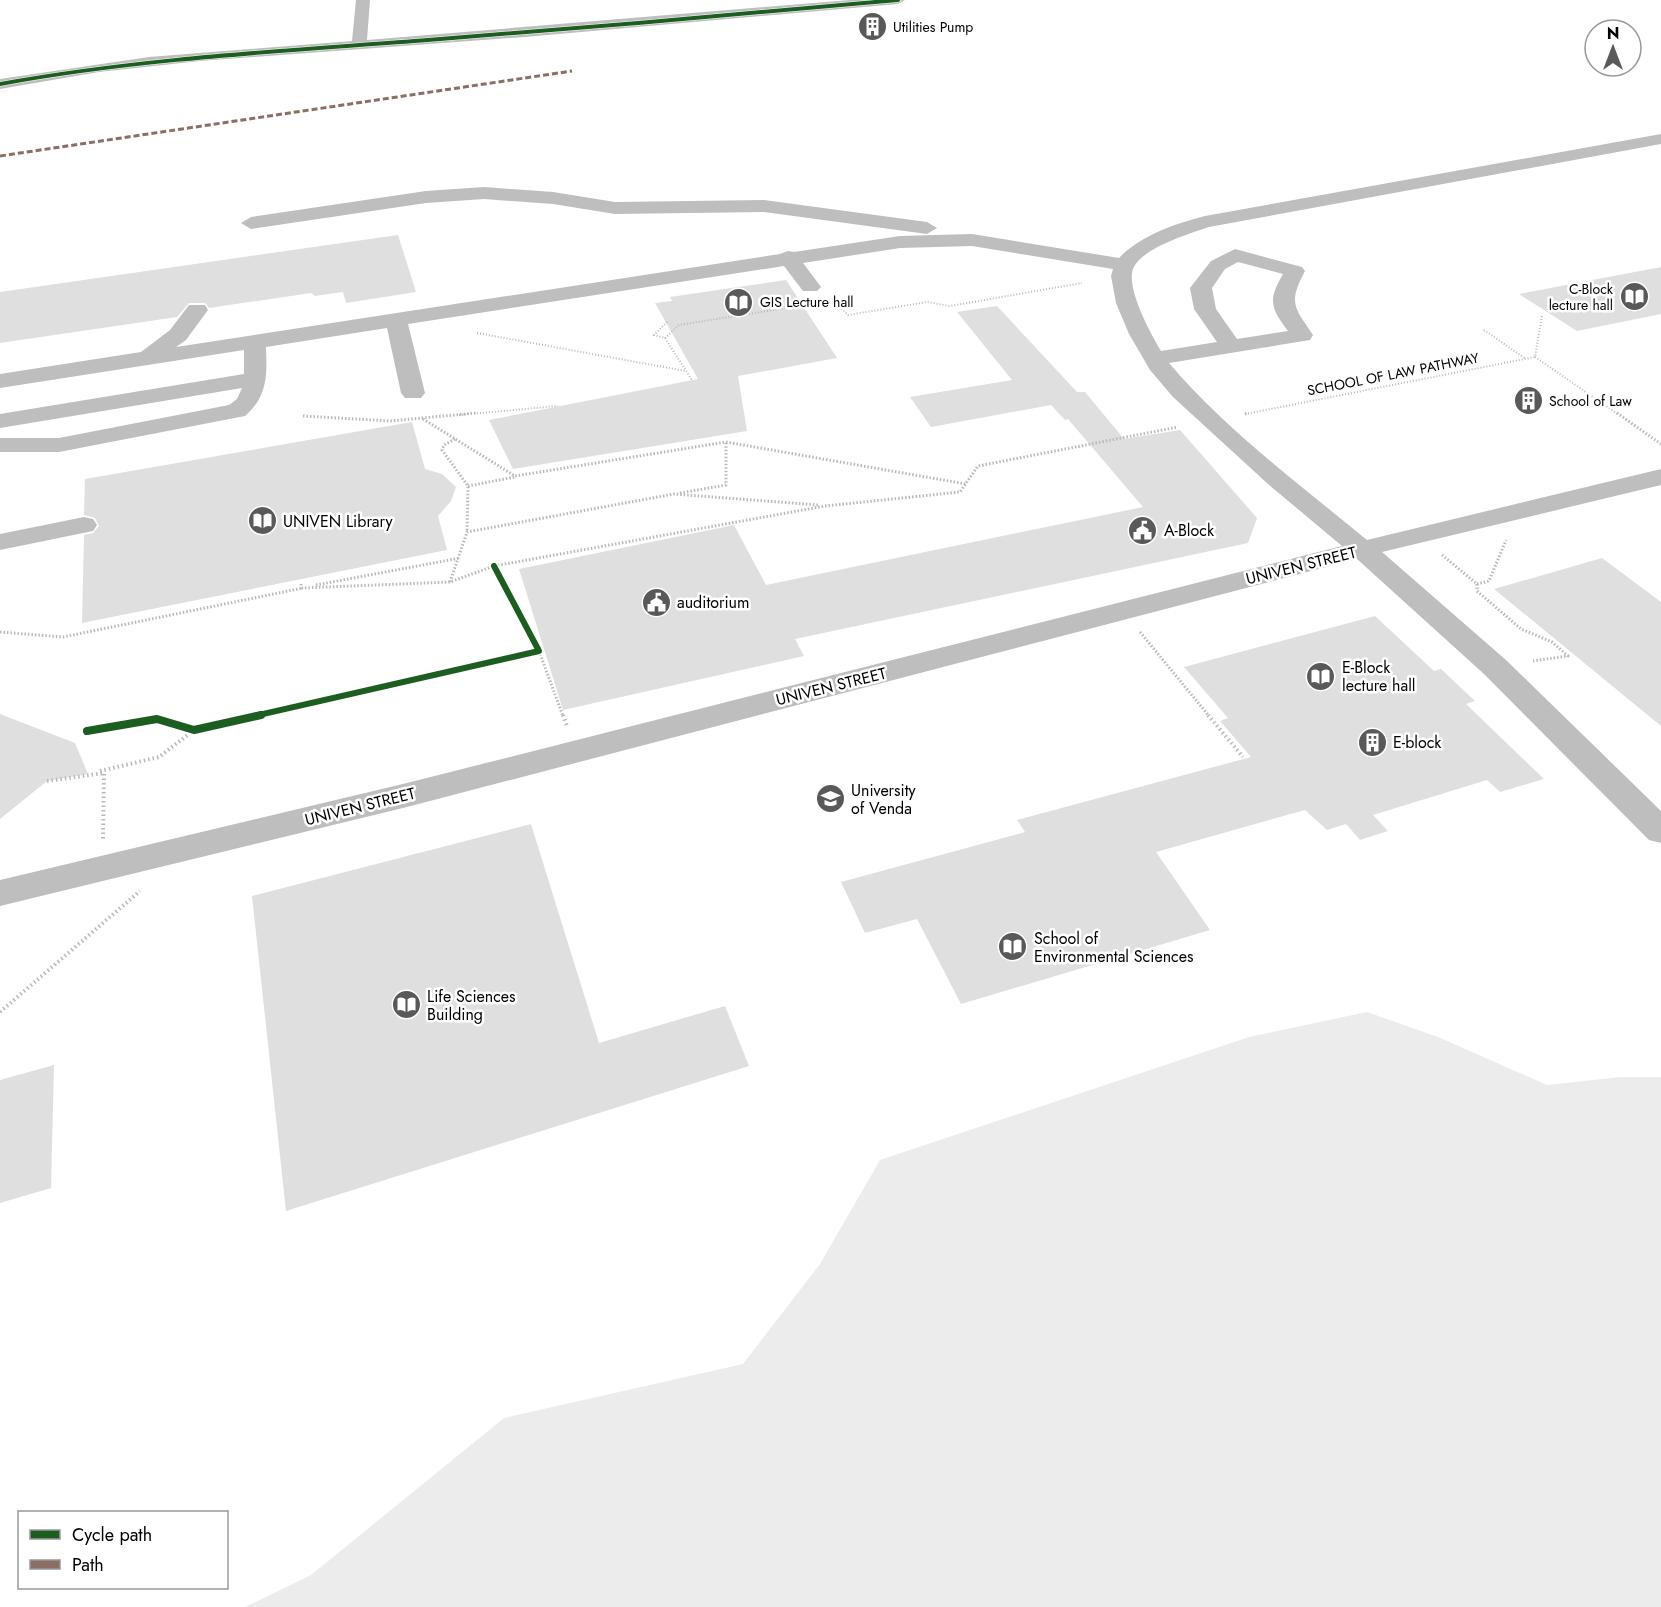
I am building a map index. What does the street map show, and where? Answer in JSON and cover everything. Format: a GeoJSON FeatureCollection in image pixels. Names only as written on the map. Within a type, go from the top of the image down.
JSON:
{"type":"FeatureCollection","features":[{"type":"Feature","properties":{"kind":"street"},"geometry":{"type":"LineString","coordinates":[[359,45],[363,0]]}},
{"type":"Feature","properties":{"kind":"street"},"geometry":{"type":"LineString","coordinates":[[0,84],[134,65],[898,0]]}},
{"type":"Feature","properties":{"kind":"street"},"geometry":{"type":"LineString","coordinates":[[1661,139],[1205,222],[1169,235],[1135,252],[1122,271],[1127,303],[1154,359],[1182,392],[1277,479],[1362,549],[1495,667],[1661,831]]}},
{"type":"Feature","properties":{"kind":"street"},"geometry":{"type":"LineString","coordinates":[[251,223],[426,197],[484,193],[553,198],[615,208],[685,205],[764,206],[938,230],[972,240],[1122,271]]}},
{"type":"Feature","properties":{"kind":"street"},"geometry":{"type":"LineString","coordinates":[[0,381],[788,257],[900,242],[972,240]]}},
{"type":"Feature","properties":{"kind":"street"},"geometry":{"type":"LineString","coordinates":[[1154,359],[1233,347],[1302,335],[1283,310],[1281,294],[1295,271],[1235,255],[1218,265],[1201,288],[1204,309],[1233,347]]}},
{"type":"Feature","properties":{"kind":"street"},"geometry":{"type":"LineString","coordinates":[[788,257],[812,298]]}},
{"type":"Feature","properties":{"kind":"street"},"geometry":{"type":"LineString","coordinates":[[150,356],[178,335],[197,310]]}},
{"type":"Feature","properties":{"kind":"street"},"geometry":{"type":"LineString","coordinates":[[396,319],[413,393]]}},
{"type":"Feature","properties":{"kind":"street"},"geometry":{"type":"LineString","coordinates":[[0,445],[26,447],[59,445],[237,411],[252,398],[255,340]]}},
{"type":"Feature","properties":{"kind":"street"},"geometry":{"type":"LineString","coordinates":[[0,421],[254,379]]}},
{"type":"Feature","properties":{"kind":"street","name":"UNIVEN STREET"},"geometry":{"type":"LineString","coordinates":[[0,893],[103,870],[582,750],[1519,509],[1661,477]]}},
{"type":"Feature","properties":{"kind":"street"},"geometry":{"type":"LineString","coordinates":[[0,542],[84,525]]}},
{"type":"Feature","properties":{"kind":"path"},"geometry":{"type":"LineString","coordinates":[[665,338],[679,325],[812,298],[834,300],[848,315],[927,302],[950,306],[1122,271]]}},
{"type":"Feature","properties":{"kind":"path"},"geometry":{"type":"LineString","coordinates":[[1542,316],[1535,357],[1661,444]]}},
{"type":"Feature","properties":{"kind":"path"},"geometry":{"type":"LineString","coordinates":[[667,322],[654,335],[665,338],[692,380]]}},
{"type":"Feature","properties":{"kind":"path"},"geometry":{"type":"LineString","coordinates":[[1484,330],[1527,359]]}},
{"type":"Feature","properties":{"kind":"path"},"geometry":{"type":"LineString","coordinates":[[466,331],[686,371]]}},
{"type":"Feature","properties":{"kind":"path"},"geometry":{"type":"LineString","coordinates":[[303,416],[390,421],[558,406]]}},
{"type":"Feature","properties":{"kind":"path"},"geometry":{"type":"LineString","coordinates":[[423,419],[516,476]]}},
{"type":"Feature","properties":{"kind":"path"},"geometry":{"type":"LineString","coordinates":[[450,582],[467,532],[468,486],[442,450],[444,445],[455,439]]}},
{"type":"Feature","properties":{"kind":"path"},"geometry":{"type":"LineString","coordinates":[[301,586],[450,582],[494,566],[825,506],[960,492],[966,484],[726,442],[468,486]]}},
{"type":"Feature","properties":{"kind":"path"},"geometry":{"type":"LineString","coordinates":[[467,532],[726,485],[726,442]]}},
{"type":"Feature","properties":{"kind":"path"},"geometry":{"type":"LineString","coordinates":[[674,494],[825,506]]}},
{"type":"Feature","properties":{"kind":"path"},"geometry":{"type":"LineString","coordinates":[[1477,584],[1489,581],[1519,509]]}},
{"type":"Feature","properties":{"kind":"path"},"geometry":{"type":"LineString","coordinates":[[1418,535],[1477,584]]}},
{"type":"Feature","properties":{"kind":"path"},"geometry":{"type":"LineString","coordinates":[[31,644],[301,586],[460,558]]}},
{"type":"Feature","properties":{"kind":"path"},"geometry":{"type":"LineString","coordinates":[[494,566],[499,575]]}},
{"type":"Feature","properties":{"kind":"path"},"geometry":{"type":"LineString","coordinates":[[1477,584],[1477,591],[1521,628],[1552,642],[1568,656],[1495,667]]}},
{"type":"Feature","properties":{"kind":"path"},"geometry":{"type":"LineString","coordinates":[[1122,611],[1243,757]]}},
{"type":"Feature","properties":{"kind":"path"},"geometry":{"type":"LineString","coordinates":[[0,632],[63,637]]}},
{"type":"Feature","properties":{"kind":"path"},"geometry":{"type":"LineString","coordinates":[[534,641],[563,720],[582,750]]}},
{"type":"Feature","properties":{"kind":"path"},"geometry":{"type":"LineString","coordinates":[[528,654],[539,651]]}},
{"type":"Feature","properties":{"kind":"path"},"geometry":{"type":"LineString","coordinates":[[184,727],[194,730]]}},
{"type":"Feature","properties":{"kind":"path"},"geometry":{"type":"LineString","coordinates":[[81,776],[159,757],[194,730],[205,727]]}},
{"type":"Feature","properties":{"kind":"path"},"geometry":{"type":"LineString","coordinates":[[47,781],[104,773],[103,870]]}},
{"type":"Feature","properties":{"kind":"path"},"geometry":{"type":"LineString","coordinates":[[0,1012],[145,886]]}},
{"type":"Feature","properties":{"kind":"shaded area"},"geometry":{"type":"Polygon","coordinates":[[[1367,1012],[1438,1037],[1547,1085],[1620,1077],[1661,1077],[1661,1607],[245,1607],[311,1575],[504,1418],[743,1364],[820,1264],[880,1160],[1249,1037],[1367,1012]]]}},
{"type":"Feature","properties":{"kind":"building"},"geometry":{"type":"Polygon","coordinates":[[[398,235],[416,292],[346,303],[343,292],[315,296],[311,293],[209,308],[205,303],[189,303],[177,317],[0,343],[0,292],[398,235]]]}},
{"type":"Feature","properties":{"kind":"building"},"geometry":{"type":"Polygon","coordinates":[[[1661,267],[1661,314],[1577,331],[1519,294],[1661,267]]]}},
{"type":"Feature","properties":{"kind":"building"},"geometry":{"type":"Polygon","coordinates":[[[786,280],[837,358],[738,376],[747,431],[513,469],[489,420],[698,379],[655,303],[672,301],[670,297],[786,280]]]}},
{"type":"Feature","properties":{"kind":"building"},"geometry":{"type":"Polygon","coordinates":[[[997,306],[1077,392],[1085,392],[1124,439],[1180,430],[1257,518],[1248,543],[795,639],[804,656],[563,710],[519,569],[734,525],[766,585],[1143,507],[1068,419],[1065,420],[1051,405],[931,427],[910,397],[1012,380],[957,312],[997,306]]]}},
{"type":"Feature","properties":{"kind":"building","name":"UNIVEN Library"},"geometry":{"type":"Polygon","coordinates":[[[412,422],[425,469],[442,474],[456,487],[451,501],[438,516],[447,550],[82,623],[84,535],[93,533],[99,526],[95,518],[84,515],[85,479],[412,422]]]}},
{"type":"Feature","properties":{"kind":"building"},"geometry":{"type":"Polygon","coordinates":[[[1602,558],[1661,602],[1661,726],[1494,589],[1602,558]]]}},
{"type":"Feature","properties":{"kind":"building"},"geometry":{"type":"Polygon","coordinates":[[[1375,616],[1434,671],[1441,669],[1475,701],[1466,704],[1544,779],[1500,792],[1487,780],[1373,815],[1388,831],[1360,840],[1346,824],[1327,830],[1305,810],[1156,852],[1210,930],[961,1004],[917,919],[865,933],[841,882],[1025,832],[1017,820],[1251,757],[1220,721],[1228,718],[1184,667],[1375,616]]]}},
{"type":"Feature","properties":{"kind":"building"},"geometry":{"type":"Polygon","coordinates":[[[0,714],[75,743],[88,774],[47,781],[0,819],[0,714]]]}},
{"type":"Feature","properties":{"kind":"building"},"geometry":{"type":"Polygon","coordinates":[[[531,824],[599,1043],[725,1006],[749,1066],[286,1211],[252,896],[531,824]]]}},
{"type":"Feature","properties":{"kind":"building"},"geometry":{"type":"Polygon","coordinates":[[[54,1065],[51,1188],[0,1203],[0,1080],[54,1065]]]}},
{"type":"Feature","properties":{"kind":"marked path"},"geometry":{"type":"LineString","coordinates":[[0,156],[572,71]]}},
{"type":"Feature","properties":{"kind":"cycle path"},"geometry":{"type":"LineString","coordinates":[[0,84],[149,61],[712,17],[898,0]]}},
{"type":"Feature","properties":{"kind":"cycle path"},"geometry":{"type":"LineString","coordinates":[[87,731],[157,719],[194,730],[539,651],[494,566]]}},
{"type":"Feature","properties":{"kind":"place","name":"Utilities Pump"},"geometry":{"type":"Point","coordinates":[872,27]}},
{"type":"Feature","properties":{"kind":"place","name":"C-Block lecture hall"},"geometry":{"type":"Point","coordinates":[1634,297]}},
{"type":"Feature","properties":{"kind":"place","name":"GIS Lecture hall"},"geometry":{"type":"Point","coordinates":[739,302]}},
{"type":"Feature","properties":{"kind":"place","name":"School of Law"},"geometry":{"type":"Point","coordinates":[1528,401]}},
{"type":"Feature","properties":{"kind":"place","name":"UNIVEN Library"},"geometry":{"type":"Point","coordinates":[262,521]}},
{"type":"Feature","properties":{"kind":"place","name":"A-Block"},"geometry":{"type":"Point","coordinates":[1143,530]}},
{"type":"Feature","properties":{"kind":"place","name":"auditorium"},"geometry":{"type":"Point","coordinates":[656,602]}},
{"type":"Feature","properties":{"kind":"place","name":"E-Block lecture hall"},"geometry":{"type":"Point","coordinates":[1321,676]}},
{"type":"Feature","properties":{"kind":"place","name":"E-block"},"geometry":{"type":"Point","coordinates":[1372,742]}},
{"type":"Feature","properties":{"kind":"place","name":"University of Venda"},"geometry":{"type":"Point","coordinates":[830,799]}},
{"type":"Feature","properties":{"kind":"place","name":"School of Environmental Sciences"},"geometry":{"type":"Point","coordinates":[1013,947]}},
{"type":"Feature","properties":{"kind":"place","name":"Life Sciences Building"},"geometry":{"type":"Point","coordinates":[406,1005]}}]}
